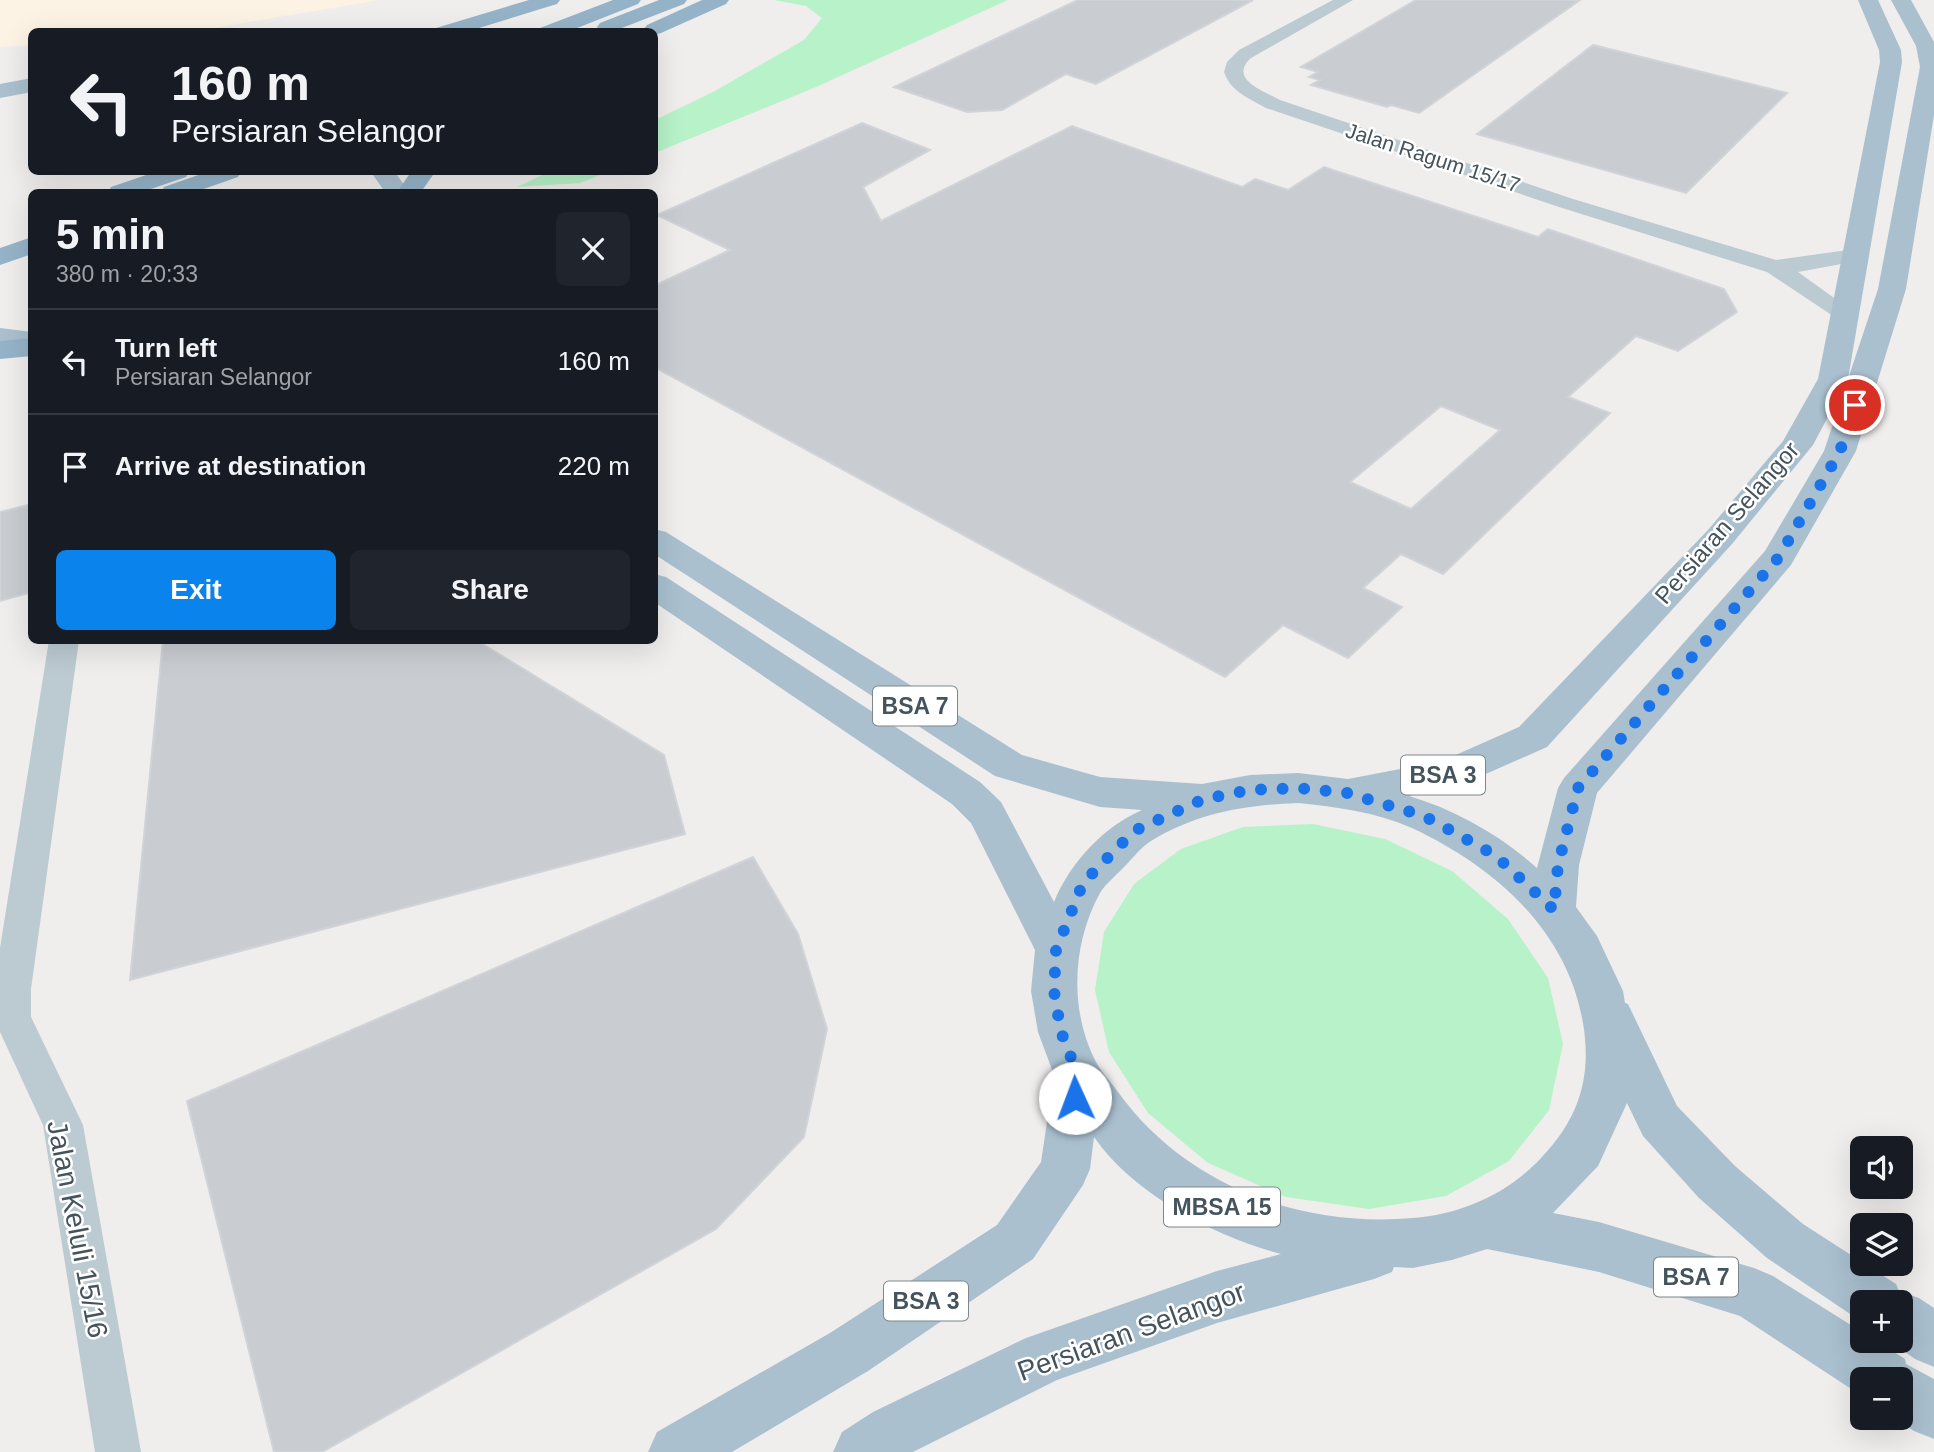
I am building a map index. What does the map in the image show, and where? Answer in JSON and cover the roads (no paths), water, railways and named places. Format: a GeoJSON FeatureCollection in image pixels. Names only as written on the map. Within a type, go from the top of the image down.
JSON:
{"type":"FeatureCollection","features":[{"type":"Feature","properties":{"kind":"highway"},"geometry":{"type":"LineString","coordinates":[[456,28],[551,0]]}},
{"type":"Feature","properties":{"kind":"highway"},"geometry":{"type":"LineString","coordinates":[[558,28],[631,0]]}},
{"type":"Feature","properties":{"kind":"highway"},"geometry":{"type":"LineString","coordinates":[[604,28],[677,0]]}},
{"type":"Feature","properties":{"kind":"highway"},"geometry":{"type":"LineString","coordinates":[[658,28],[719,0]]}},
{"type":"Feature","properties":{"kind":"highway"},"geometry":{"type":"LineString","coordinates":[[129,189],[168,175]]}},
{"type":"Feature","properties":{"kind":"highway"},"geometry":{"type":"LineString","coordinates":[[181,189],[221,175]]}},
{"type":"Feature","properties":{"kind":"highway"},"geometry":{"type":"LineString","coordinates":[[0,236],[28,226]]}},
{"type":"Feature","properties":{"kind":"highway"},"geometry":{"type":"LineString","coordinates":[[0,257],[28,247]]}},
{"type":"Feature","properties":{"kind":"highway"},"geometry":{"type":"LineString","coordinates":[[0,350],[28,347]]}},
{"type":"Feature","properties":{"kind":"main road","name":"Persiaran Selangor"},"geometry":{"type":"LineString","coordinates":[[1347,793],[1449,774],[1533,737],[1720,537],[1797,445],[1833,379],[1891,62],[1890,50],[1867,0]]}},
{"type":"Feature","properties":{"kind":"main road","name":"Persiaran Selangor"},"geometry":{"type":"LineString","coordinates":[[1554,910],[1558,865],[1578,788],[1779,557],[1840,451],[1892,289],[1930,94],[1930,51],[1901,0]]}},
{"type":"Feature","properties":{"kind":"main road"},"geometry":{"type":"LineString","coordinates":[[0,78],[28,78]]}},
{"type":"Feature","properties":{"kind":"main road"},"geometry":{"type":"LineString","coordinates":[[0,91],[28,86]]}},
{"type":"Feature","properties":{"kind":"main road"},"geometry":{"type":"LineString","coordinates":[[0,337],[28,340]]}},
{"type":"Feature","properties":{"kind":"main road","name":"BSA 7"},"geometry":{"type":"LineString","coordinates":[[658,542],[1009,766],[1100,792],[1204,799]]}},
{"type":"Feature","properties":{"kind":"main road","name":"BSA 7"},"geometry":{"type":"LineString","coordinates":[[658,588],[966,793],[987,813],[1025,883],[1056,950]]}},
{"type":"Feature","properties":{"kind":"main road","name":"MBSA 15"},"geometry":{"type":"LineString","coordinates":[[1298,788],[1347,793],[1424,816],[1495,855],[1554,910],[1581,949],[1600,990],[1610,1045],[1605,1099],[1581,1150],[1542,1193],[1487,1225],[1452,1236],[1413,1243],[1331,1242],[1250,1222],[1177,1184],[1119,1133],[1078,1075],[1061,1032],[1054,991],[1056,950],[1083,883],[1134,831],[1204,799],[1262,789],[1298,788]]}},
{"type":"Feature","properties":{"kind":"main road"},"geometry":{"type":"LineString","coordinates":[[1600,990],[1660,1121],[1717,1182],[1786,1241],[1859,1290]]}},
{"type":"Feature","properties":{"kind":"main road","name":"BSA 3"},"geometry":{"type":"LineString","coordinates":[[677,1452],[849,1352],[1015,1242],[1065,1169],[1078,1075]]}},
{"type":"Feature","properties":{"kind":"main road","name":"BSA 7"},"geometry":{"type":"LineString","coordinates":[[1487,1225],[1599,1247],[1754,1294],[1867,1367]]}},
{"type":"Feature","properties":{"kind":"main road","name":"Persiaran Selangor"},"geometry":{"type":"LineString","coordinates":[[878,1442],[1045,1356],[1217,1297],[1413,1243]]}},
{"type":"Feature","properties":{"kind":"main road"},"geometry":{"type":"LineString","coordinates":[[1913,1326],[1934,1340]]}},
{"type":"Feature","properties":{"kind":"main road"},"geometry":{"type":"LineString","coordinates":[[1913,1397],[1934,1411]]}},
{"type":"Feature","properties":{"kind":"street","name":"Jalan Ragum 15/17"},"geometry":{"type":"LineString","coordinates":[[1345,0],[1245,54],[1236,62],[1233,72],[1236,80],[1245,89],[1273,104],[1308,117],[1566,203],[1775,267],[1844,313]]}},
{"type":"Feature","properties":{"kind":"street","name":"Jalan Ragum 15/17"},"geometry":{"type":"LineString","coordinates":[[1775,267],[1796,266],[1854,255]]}},
{"type":"Feature","properties":{"kind":"street","name":"Jalan Keluli 15/16"},"geometry":{"type":"LineString","coordinates":[[63,644],[12,989],[12,1017],[63,1125],[118,1452]]}}]}
